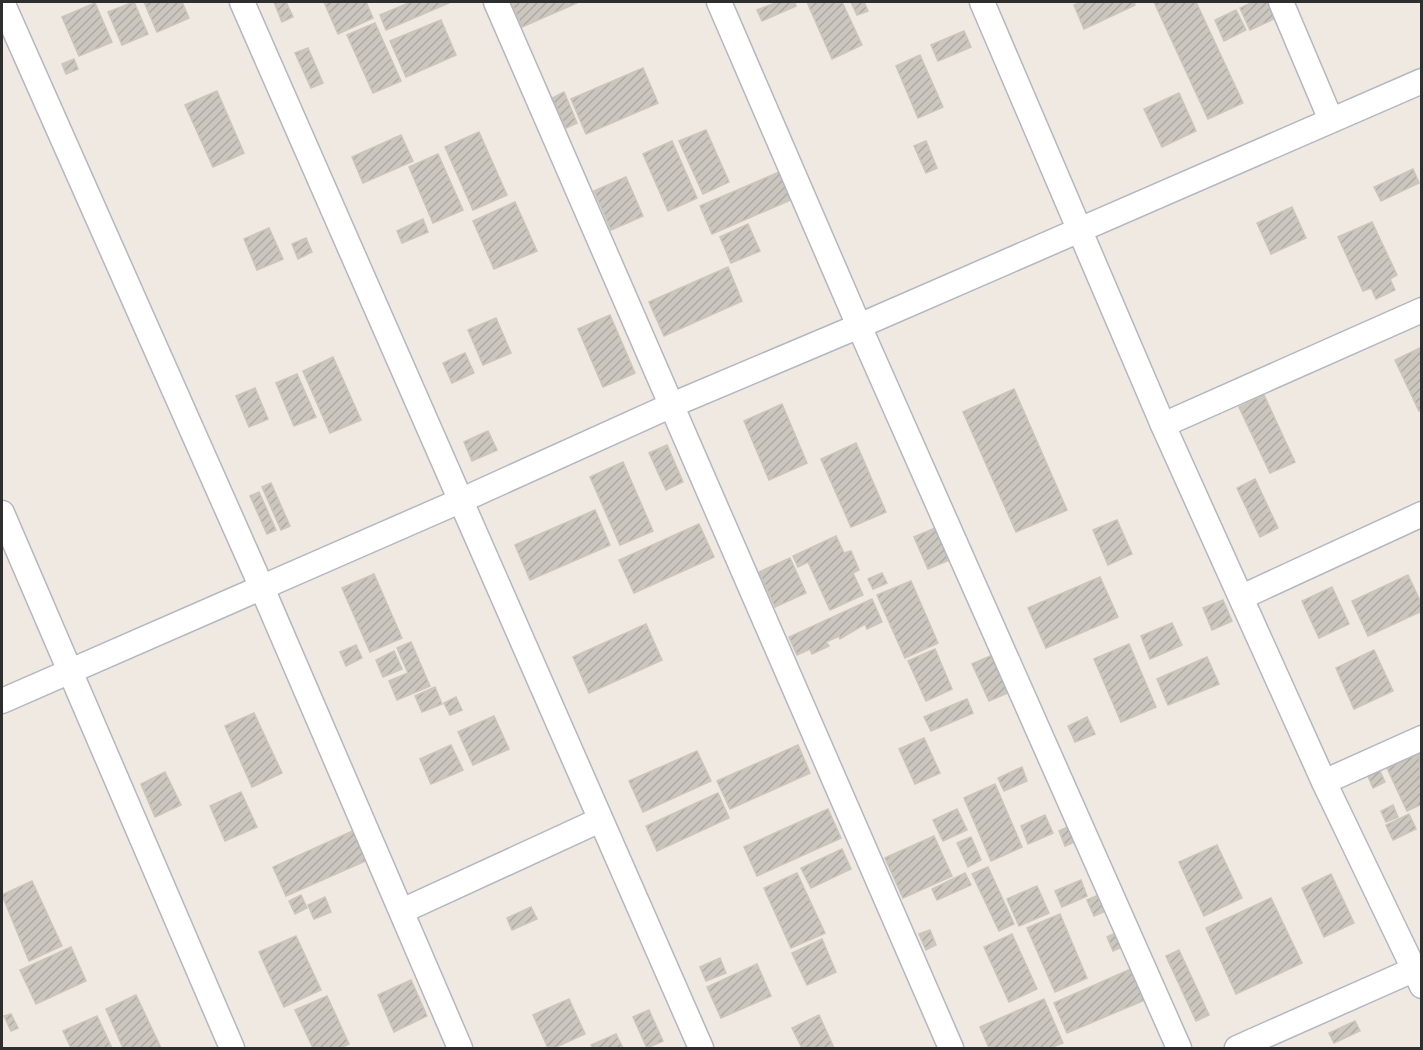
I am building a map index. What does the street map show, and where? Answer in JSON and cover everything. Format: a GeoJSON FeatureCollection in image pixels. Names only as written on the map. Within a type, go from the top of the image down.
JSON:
{"type":"FeatureCollection","features":[{"type":"Feature","properties":{"kind":"street"},"geometry":{"type":"LineString","coordinates":[[2,2],[262,588],[460,1048]]}},
{"type":"Feature","properties":{"kind":"street"},"geometry":{"type":"LineString","coordinates":[[242,2],[700,1048]]}},
{"type":"Feature","properties":{"kind":"street"},"geometry":{"type":"LineString","coordinates":[[496,2],[951,1048]]}},
{"type":"Feature","properties":{"kind":"street"},"geometry":{"type":"LineString","coordinates":[[719,2],[859,326],[1179,1048]]}},
{"type":"Feature","properties":{"kind":"street"},"geometry":{"type":"LineString","coordinates":[[982,2],[1078,231],[1163,425],[1324,782],[1419,973],[1236,1048]]}},
{"type":"Feature","properties":{"kind":"street"},"geometry":{"type":"LineString","coordinates":[[1281,2],[1331,120]]}},
{"type":"Feature","properties":{"kind":"street"},"geometry":{"type":"LineString","coordinates":[[2,701],[462,500],[672,405],[1422,81]]}},
{"type":"Feature","properties":{"kind":"street"},"geometry":{"type":"LineString","coordinates":[[1163,425],[1422,310]]}},
{"type":"Feature","properties":{"kind":"street"},"geometry":{"type":"LineString","coordinates":[[2,513],[232,1048]]}},
{"type":"Feature","properties":{"kind":"street"},"geometry":{"type":"LineString","coordinates":[[1242,597],[1422,514]]}},
{"type":"Feature","properties":{"kind":"street"},"geometry":{"type":"LineString","coordinates":[[1324,782],[1422,738]]}},
{"type":"Feature","properties":{"kind":"street"},"geometry":{"type":"LineString","coordinates":[[402,911],[600,820]]}},
{"type":"Feature","properties":{"kind":"building"},"geometry":{"type":"Polygon","coordinates":[[[134,2],[148,34],[122,45],[108,12],[134,2]]]}},
{"type":"Feature","properties":{"kind":"building"},"geometry":{"type":"Polygon","coordinates":[[[144,2],[182,2],[189,18],[157,32],[144,2]]]}},
{"type":"Feature","properties":{"kind":"building"},"geometry":{"type":"Polygon","coordinates":[[[274,2],[286,2],[293,17],[282,22],[274,2]]]}},
{"type":"Feature","properties":{"kind":"building"},"geometry":{"type":"Polygon","coordinates":[[[324,2],[366,2],[373,18],[338,34],[324,2]]]}},
{"type":"Feature","properties":{"kind":"building"},"geometry":{"type":"Polygon","coordinates":[[[411,2],[451,2],[386,30],[380,15],[411,2]]]}},
{"type":"Feature","properties":{"kind":"building"},"geometry":{"type":"Polygon","coordinates":[[[511,2],[579,2],[522,27],[511,2]]]}},
{"type":"Feature","properties":{"kind":"building"},"geometry":{"type":"Polygon","coordinates":[[[778,2],[795,2],[796,6],[762,21],[757,10],[778,2]]]}},
{"type":"Feature","properties":{"kind":"building"},"geometry":{"type":"Polygon","coordinates":[[[807,2],[842,2],[862,45],[832,59],[807,2]]]}},
{"type":"Feature","properties":{"kind":"building"},"geometry":{"type":"Polygon","coordinates":[[[851,2],[864,2],[868,11],[857,15],[851,2]]]}},
{"type":"Feature","properties":{"kind":"building"},"geometry":{"type":"Polygon","coordinates":[[[1082,2],[1134,2],[1135,5],[1084,29],[1074,5],[1082,2]]]}},
{"type":"Feature","properties":{"kind":"building"},"geometry":{"type":"Polygon","coordinates":[[[1154,2],[1196,2],[1243,103],[1208,119],[1154,2]]]}},
{"type":"Feature","properties":{"kind":"building"},"geometry":{"type":"Polygon","coordinates":[[[1253,2],[1268,2],[1276,18],[1250,30],[1240,8],[1253,2]]]}},
{"type":"Feature","properties":{"kind":"building"},"geometry":{"type":"Polygon","coordinates":[[[95,3],[112,42],[79,56],[62,17],[95,3]]]}},
{"type":"Feature","properties":{"kind":"building"},"geometry":{"type":"Polygon","coordinates":[[[1236,10],[1246,30],[1224,41],[1215,20],[1236,10]]]}},
{"type":"Feature","properties":{"kind":"building"},"geometry":{"type":"Polygon","coordinates":[[[441,20],[456,55],[406,77],[390,41],[441,20]]]}},
{"type":"Feature","properties":{"kind":"building"},"geometry":{"type":"Polygon","coordinates":[[[375,23],[401,81],[373,93],[347,35],[375,23]]]}},
{"type":"Feature","properties":{"kind":"building"},"geometry":{"type":"Polygon","coordinates":[[[964,31],[971,47],[938,61],[931,45],[964,31]]]}},
{"type":"Feature","properties":{"kind":"building"},"geometry":{"type":"Polygon","coordinates":[[[308,48],[323,83],[311,88],[295,53],[308,48]]]}},
{"type":"Feature","properties":{"kind":"building"},"geometry":{"type":"Polygon","coordinates":[[[920,55],[943,107],[918,118],[896,66],[920,55]]]}},
{"type":"Feature","properties":{"kind":"building"},"geometry":{"type":"Polygon","coordinates":[[[74,59],[78,69],[66,74],[62,64],[74,59]]]}},
{"type":"Feature","properties":{"kind":"building"},"geometry":{"type":"Polygon","coordinates":[[[643,68],[658,103],[586,134],[571,99],[643,68]]]}},
{"type":"Feature","properties":{"kind":"building"},"geometry":{"type":"Polygon","coordinates":[[[217,91],[244,153],[213,167],[185,105],[217,91]]]}},
{"type":"Feature","properties":{"kind":"building"},"geometry":{"type":"Polygon","coordinates":[[[564,92],[577,123],[566,128],[552,98],[564,92]]]}},
{"type":"Feature","properties":{"kind":"building"},"geometry":{"type":"Polygon","coordinates":[[[1179,93],[1196,131],[1162,147],[1144,109],[1179,93]]]}},
{"type":"Feature","properties":{"kind":"building"},"geometry":{"type":"Polygon","coordinates":[[[706,130],[729,182],[703,194],[679,141],[706,130]]]}},
{"type":"Feature","properties":{"kind":"building"},"geometry":{"type":"Polygon","coordinates":[[[479,132],[507,195],[473,210],[445,147],[479,132]]]}},
{"type":"Feature","properties":{"kind":"building"},"geometry":{"type":"Polygon","coordinates":[[[401,135],[413,161],[363,183],[352,157],[401,135]]]}},
{"type":"Feature","properties":{"kind":"building"},"geometry":{"type":"Polygon","coordinates":[[[672,141],[697,198],[668,211],[643,154],[672,141]]]}},
{"type":"Feature","properties":{"kind":"building"},"geometry":{"type":"Polygon","coordinates":[[[926,141],[937,168],[926,173],[914,146],[926,141]]]}},
{"type":"Feature","properties":{"kind":"building"},"geometry":{"type":"Polygon","coordinates":[[[438,154],[463,210],[433,223],[409,167],[438,154]]]}},
{"type":"Feature","properties":{"kind":"building"},"geometry":{"type":"Polygon","coordinates":[[[1413,169],[1419,183],[1381,201],[1374,187],[1413,169]]]}},
{"type":"Feature","properties":{"kind":"building"},"geometry":{"type":"Polygon","coordinates":[[[784,170],[795,198],[712,234],[700,206],[784,170]]]}},
{"type":"Feature","properties":{"kind":"building"},"geometry":{"type":"Polygon","coordinates":[[[626,177],[643,216],[611,230],[594,191],[626,177]]]}},
{"type":"Feature","properties":{"kind":"building"},"geometry":{"type":"Polygon","coordinates":[[[515,202],[537,251],[494,269],[473,221],[515,202]]]}},
{"type":"Feature","properties":{"kind":"building"},"geometry":{"type":"Polygon","coordinates":[[[1292,207],[1306,238],[1271,254],[1257,223],[1292,207]]]}},
{"type":"Feature","properties":{"kind":"building"},"geometry":{"type":"Polygon","coordinates":[[[423,219],[428,232],[402,243],[397,231],[423,219]]]}},
{"type":"Feature","properties":{"kind":"building"},"geometry":{"type":"Polygon","coordinates":[[[1372,222],[1397,275],[1390,279],[1395,290],[1376,299],[1371,288],[1363,291],[1338,237],[1372,222]]]}},
{"type":"Feature","properties":{"kind":"building"},"geometry":{"type":"Polygon","coordinates":[[[748,224],[760,251],[731,263],[720,237],[748,224]]]}},
{"type":"Feature","properties":{"kind":"building"},"geometry":{"type":"Polygon","coordinates":[[[269,228],[283,259],[257,270],[244,239],[269,228]]]}},
{"type":"Feature","properties":{"kind":"building"},"geometry":{"type":"Polygon","coordinates":[[[306,238],[312,252],[298,259],[292,244],[306,238]]]}},
{"type":"Feature","properties":{"kind":"building"},"geometry":{"type":"Polygon","coordinates":[[[728,267],[742,301],[664,336],[649,302],[728,267]]]}},
{"type":"Feature","properties":{"kind":"building"},"geometry":{"type":"Polygon","coordinates":[[[610,315],[635,373],[603,387],[578,329],[610,315]]]}},
{"type":"Feature","properties":{"kind":"building"},"geometry":{"type":"Polygon","coordinates":[[[496,318],[511,353],[483,365],[468,330],[496,318]]]}},
{"type":"Feature","properties":{"kind":"building"},"geometry":{"type":"Polygon","coordinates":[[[1422,347],[1422,410],[1419,411],[1395,360],[1422,347]]]}},
{"type":"Feature","properties":{"kind":"building"},"geometry":{"type":"Polygon","coordinates":[[[465,353],[474,373],[452,383],[443,363],[465,353]]]}},
{"type":"Feature","properties":{"kind":"building"},"geometry":{"type":"Polygon","coordinates":[[[333,357],[361,420],[330,433],[303,371],[333,357]]]}},
{"type":"Feature","properties":{"kind":"building"},"geometry":{"type":"Polygon","coordinates":[[[297,374],[316,417],[294,426],[276,383],[297,374]]]}},
{"type":"Feature","properties":{"kind":"building"},"geometry":{"type":"Polygon","coordinates":[[[255,388],[268,419],[249,427],[236,396],[255,388]]]}},
{"type":"Feature","properties":{"kind":"building"},"geometry":{"type":"Polygon","coordinates":[[[1014,389],[1067,510],[1016,532],[963,412],[1014,389]]]}},
{"type":"Feature","properties":{"kind":"building"},"geometry":{"type":"Polygon","coordinates":[[[1264,395],[1295,462],[1270,473],[1239,407],[1264,395]]]}},
{"type":"Feature","properties":{"kind":"building"},"geometry":{"type":"Polygon","coordinates":[[[782,404],[807,463],[769,480],[744,421],[782,404]]]}},
{"type":"Feature","properties":{"kind":"building"},"geometry":{"type":"Polygon","coordinates":[[[488,431],[497,450],[472,461],[464,442],[488,431]]]}},
{"type":"Feature","properties":{"kind":"building"},"geometry":{"type":"Polygon","coordinates":[[[856,443],[886,512],[851,527],[821,459],[856,443]]]}},
{"type":"Feature","properties":{"kind":"building"},"geometry":{"type":"Polygon","coordinates":[[[667,445],[683,482],[666,490],[649,453],[667,445]]]}},
{"type":"Feature","properties":{"kind":"building"},"geometry":{"type":"Polygon","coordinates":[[[623,462],[653,531],[620,545],[590,477],[623,462]]]}},
{"type":"Feature","properties":{"kind":"building"},"geometry":{"type":"Polygon","coordinates":[[[1255,479],[1278,528],[1260,537],[1237,488],[1255,479]]]}},
{"type":"Feature","properties":{"kind":"building"},"geometry":{"type":"Polygon","coordinates":[[[271,483],[290,526],[281,530],[262,487],[271,483]]]}},
{"type":"Feature","properties":{"kind":"building"},"geometry":{"type":"Polygon","coordinates":[[[259,492],[276,530],[267,534],[250,496],[259,492]]]}},
{"type":"Feature","properties":{"kind":"building"},"geometry":{"type":"Polygon","coordinates":[[[595,510],[610,545],[530,580],[515,545],[595,510]]]}},
{"type":"Feature","properties":{"kind":"building"},"geometry":{"type":"Polygon","coordinates":[[[1117,520],[1132,554],[1108,565],[1093,530],[1117,520]]]}},
{"type":"Feature","properties":{"kind":"building"},"geometry":{"type":"Polygon","coordinates":[[[699,524],[714,557],[634,593],[619,560],[699,524]]]}},
{"type":"Feature","properties":{"kind":"building"},"geometry":{"type":"Polygon","coordinates":[[[940,526],[954,558],[928,569],[914,537],[940,526]]]}},
{"type":"Feature","properties":{"kind":"building"},"geometry":{"type":"Polygon","coordinates":[[[836,536],[844,553],[851,551],[859,570],[853,573],[863,595],[830,610],[808,562],[798,567],[793,556],[836,536]]]}},
{"type":"Feature","properties":{"kind":"building"},"geometry":{"type":"Polygon","coordinates":[[[790,558],[806,593],[775,607],[759,572],[790,558]]]}},
{"type":"Feature","properties":{"kind":"building"},"geometry":{"type":"Polygon","coordinates":[[[882,573],[887,583],[873,589],[868,579],[882,573]]]}},
{"type":"Feature","properties":{"kind":"building"},"geometry":{"type":"Polygon","coordinates":[[[374,574],[402,638],[370,652],[342,588],[374,574]]]}},
{"type":"Feature","properties":{"kind":"building"},"geometry":{"type":"Polygon","coordinates":[[[1408,575],[1422,605],[1422,611],[1368,636],[1352,601],[1408,575]]]}},
{"type":"Feature","properties":{"kind":"building"},"geometry":{"type":"Polygon","coordinates":[[[1100,577],[1118,617],[1046,648],[1028,608],[1100,577]]]}},
{"type":"Feature","properties":{"kind":"building"},"geometry":{"type":"Polygon","coordinates":[[[911,581],[938,643],[905,658],[877,595],[911,581]]]}},
{"type":"Feature","properties":{"kind":"building"},"geometry":{"type":"Polygon","coordinates":[[[1332,587],[1349,624],[1319,638],[1302,601],[1332,587]]]}},
{"type":"Feature","properties":{"kind":"building"},"geometry":{"type":"Polygon","coordinates":[[[872,599],[882,622],[867,629],[865,624],[840,639],[839,636],[826,642],[829,646],[812,654],[810,649],[797,655],[789,637],[872,599]]]}},
{"type":"Feature","properties":{"kind":"building"},"geometry":{"type":"Polygon","coordinates":[[[1223,600],[1232,621],[1212,630],[1203,608],[1223,600]]]}},
{"type":"Feature","properties":{"kind":"building"},"geometry":{"type":"Polygon","coordinates":[[[1172,623],[1182,645],[1150,659],[1141,636],[1172,623]]]}},
{"type":"Feature","properties":{"kind":"building"},"geometry":{"type":"Polygon","coordinates":[[[646,624],[662,660],[589,693],[573,657],[646,624]]]}},
{"type":"Feature","properties":{"kind":"building"},"geometry":{"type":"Polygon","coordinates":[[[411,642],[430,686],[397,700],[389,681],[408,673],[397,648],[411,642]]]}},
{"type":"Feature","properties":{"kind":"building"},"geometry":{"type":"Polygon","coordinates":[[[1129,644],[1156,707],[1121,722],[1094,659],[1129,644]]]}},
{"type":"Feature","properties":{"kind":"building"},"geometry":{"type":"Polygon","coordinates":[[[356,645],[362,658],[346,666],[340,652],[356,645]]]}},
{"type":"Feature","properties":{"kind":"building"},"geometry":{"type":"Polygon","coordinates":[[[935,649],[952,689],[926,701],[908,661],[935,649]]]}},
{"type":"Feature","properties":{"kind":"building"},"geometry":{"type":"Polygon","coordinates":[[[1374,650],[1393,691],[1354,709],[1336,668],[1374,650]]]}},
{"type":"Feature","properties":{"kind":"building"},"geometry":{"type":"Polygon","coordinates":[[[394,651],[402,669],[383,677],[376,660],[394,651]]]}},
{"type":"Feature","properties":{"kind":"building"},"geometry":{"type":"Polygon","coordinates":[[[995,654],[1012,691],[989,701],[972,664],[995,654]]]}},
{"type":"Feature","properties":{"kind":"building"},"geometry":{"type":"Polygon","coordinates":[[[1207,657],[1219,684],[1168,705],[1157,679],[1207,657]]]}},
{"type":"Feature","properties":{"kind":"building"},"geometry":{"type":"Polygon","coordinates":[[[435,687],[442,704],[422,712],[415,696],[435,687]]]}},
{"type":"Feature","properties":{"kind":"building"},"geometry":{"type":"Polygon","coordinates":[[[456,697],[462,710],[450,715],[444,703],[456,697]]]}},
{"type":"Feature","properties":{"kind":"building"},"geometry":{"type":"Polygon","coordinates":[[[967,699],[973,713],[931,731],[924,717],[967,699]]]}},
{"type":"Feature","properties":{"kind":"building"},"geometry":{"type":"Polygon","coordinates":[[[254,713],[282,773],[252,787],[225,726],[254,713]]]}},
{"type":"Feature","properties":{"kind":"building"},"geometry":{"type":"Polygon","coordinates":[[[494,716],[509,749],[473,765],[458,732],[494,716]]]}},
{"type":"Feature","properties":{"kind":"building"},"geometry":{"type":"Polygon","coordinates":[[[1087,717],[1095,734],[1075,742],[1068,726],[1087,717]]]}},
{"type":"Feature","properties":{"kind":"building"},"geometry":{"type":"Polygon","coordinates":[[[924,738],[940,773],[915,784],[899,749],[924,738]]]}},
{"type":"Feature","properties":{"kind":"building"},"geometry":{"type":"Polygon","coordinates":[[[451,745],[463,770],[431,784],[420,759],[451,745]]]}},
{"type":"Feature","properties":{"kind":"building"},"geometry":{"type":"Polygon","coordinates":[[[798,745],[810,773],[730,809],[717,781],[798,745]]]}},
{"type":"Feature","properties":{"kind":"building"},"geometry":{"type":"Polygon","coordinates":[[[697,751],[711,781],[643,812],[629,781],[697,751]]]}},
{"type":"Feature","properties":{"kind":"building"},"geometry":{"type":"Polygon","coordinates":[[[1419,753],[1422,804],[1407,811],[1387,768],[1419,753]]]}},
{"type":"Feature","properties":{"kind":"building"},"geometry":{"type":"Polygon","coordinates":[[[1022,767],[1027,781],[1004,791],[998,778],[1022,767]]]}},
{"type":"Feature","properties":{"kind":"building"},"geometry":{"type":"Polygon","coordinates":[[[1379,769],[1385,782],[1373,788],[1367,774],[1379,769]]]}},
{"type":"Feature","properties":{"kind":"building"},"geometry":{"type":"Polygon","coordinates":[[[165,772],[181,805],[155,817],[141,784],[165,772]]]}},
{"type":"Feature","properties":{"kind":"building"},"geometry":{"type":"Polygon","coordinates":[[[995,784],[1022,847],[991,861],[964,798],[995,784]]]}},
{"type":"Feature","properties":{"kind":"building"},"geometry":{"type":"Polygon","coordinates":[[[241,792],[257,827],[225,841],[210,806],[241,792]]]}},
{"type":"Feature","properties":{"kind":"building"},"geometry":{"type":"Polygon","coordinates":[[[718,793],[729,818],[657,851],[646,826],[718,793]]]}},
{"type":"Feature","properties":{"kind":"building"},"geometry":{"type":"Polygon","coordinates":[[[1393,805],[1398,817],[1386,822],[1381,811],[1393,805]]]}},
{"type":"Feature","properties":{"kind":"building"},"geometry":{"type":"Polygon","coordinates":[[[828,809],[841,838],[757,876],[744,847],[828,809]]]}},
{"type":"Feature","properties":{"kind":"building"},"geometry":{"type":"Polygon","coordinates":[[[957,809],[967,830],[943,841],[933,820],[957,809]]]}},
{"type":"Feature","properties":{"kind":"building"},"geometry":{"type":"Polygon","coordinates":[[[1409,814],[1416,829],[1393,840],[1386,825],[1409,814]]]}},
{"type":"Feature","properties":{"kind":"building"},"geometry":{"type":"Polygon","coordinates":[[[1045,815],[1053,833],[1028,844],[1021,826],[1045,815]]]}},
{"type":"Feature","properties":{"kind":"building"},"geometry":{"type":"Polygon","coordinates":[[[1072,825],[1079,840],[1065,846],[1059,831],[1072,825]]]}},
{"type":"Feature","properties":{"kind":"building"},"geometry":{"type":"Polygon","coordinates":[[[359,828],[372,858],[286,896],[273,867],[359,828]]]}},
{"type":"Feature","properties":{"kind":"building"},"geometry":{"type":"Polygon","coordinates":[[[934,836],[952,876],[903,898],[885,858],[934,836]]]}},
{"type":"Feature","properties":{"kind":"building"},"geometry":{"type":"Polygon","coordinates":[[[971,837],[981,860],[968,867],[957,843],[971,837]]]}},
{"type":"Feature","properties":{"kind":"building"},"geometry":{"type":"Polygon","coordinates":[[[1217,845],[1242,898],[1204,916],[1179,862],[1217,845]]]}},
{"type":"Feature","properties":{"kind":"building"},"geometry":{"type":"Polygon","coordinates":[[[842,849],[851,869],[811,888],[801,868],[842,849]]]}},
{"type":"Feature","properties":{"kind":"building"},"geometry":{"type":"Polygon","coordinates":[[[988,867],[1014,924],[999,931],[972,874],[988,867]]]}},
{"type":"Feature","properties":{"kind":"building"},"geometry":{"type":"Polygon","coordinates":[[[797,873],[825,933],[791,948],[764,888],[797,873]]]}},
{"type":"Feature","properties":{"kind":"building"},"geometry":{"type":"Polygon","coordinates":[[[965,873],[971,885],[937,900],[932,889],[965,873]]]}},
{"type":"Feature","properties":{"kind":"building"},"geometry":{"type":"Polygon","coordinates":[[[1331,874],[1354,923],[1324,937],[1302,888],[1331,874]]]}},
{"type":"Feature","properties":{"kind":"building"},"geometry":{"type":"Polygon","coordinates":[[[1081,880],[1087,896],[1062,907],[1055,891],[1081,880]]]}},
{"type":"Feature","properties":{"kind":"building"},"geometry":{"type":"Polygon","coordinates":[[[32,881],[62,946],[29,961],[2,895],[32,881]]]}},
{"type":"Feature","properties":{"kind":"building"},"geometry":{"type":"Polygon","coordinates":[[[1037,886],[1049,913],[1019,926],[1007,899],[1037,886]]]}},
{"type":"Feature","properties":{"kind":"building"},"geometry":{"type":"Polygon","coordinates":[[[1101,894],[1108,910],[1094,916],[1087,900],[1101,894]]]}},
{"type":"Feature","properties":{"kind":"building"},"geometry":{"type":"Polygon","coordinates":[[[301,895],[307,908],[295,914],[289,901],[301,895]]]}},
{"type":"Feature","properties":{"kind":"building"},"geometry":{"type":"Polygon","coordinates":[[[325,897],[331,912],[314,919],[308,905],[325,897]]]}},
{"type":"Feature","properties":{"kind":"building"},"geometry":{"type":"Polygon","coordinates":[[[1271,898],[1302,963],[1236,994],[1206,928],[1271,898]]]}},
{"type":"Feature","properties":{"kind":"building"},"geometry":{"type":"Polygon","coordinates":[[[531,907],[537,919],[512,930],[507,918],[531,907]]]}},
{"type":"Feature","properties":{"kind":"building"},"geometry":{"type":"Polygon","coordinates":[[[1060,914],[1087,978],[1055,992],[1027,928],[1060,914]]]}},
{"type":"Feature","properties":{"kind":"building"},"geometry":{"type":"Polygon","coordinates":[[[930,930],[936,945],[926,950],[919,934],[930,930]]]}},
{"type":"Feature","properties":{"kind":"building"},"geometry":{"type":"Polygon","coordinates":[[[1120,931],[1126,945],[1113,951],[1107,937],[1120,931]]]}},
{"type":"Feature","properties":{"kind":"building"},"geometry":{"type":"Polygon","coordinates":[[[1012,934],[1037,989],[1009,1002],[984,947],[1012,934]]]}},
{"type":"Feature","properties":{"kind":"building"},"geometry":{"type":"Polygon","coordinates":[[[296,936],[321,990],[284,1007],[259,952],[296,936]]]}},
{"type":"Feature","properties":{"kind":"building"},"geometry":{"type":"Polygon","coordinates":[[[822,939],[836,972],[807,985],[792,953],[822,939]]]}},
{"type":"Feature","properties":{"kind":"building"},"geometry":{"type":"Polygon","coordinates":[[[71,947],[86,981],[36,1004],[20,970],[71,947]]]}},
{"type":"Feature","properties":{"kind":"building"},"geometry":{"type":"Polygon","coordinates":[[[1179,950],[1209,1015],[1196,1021],[1166,956],[1179,950]]]}},
{"type":"Feature","properties":{"kind":"building"},"geometry":{"type":"Polygon","coordinates":[[[720,958],[726,973],[706,981],[700,967],[720,958]]]}},
{"type":"Feature","properties":{"kind":"building"},"geometry":{"type":"Polygon","coordinates":[[[757,964],[771,996],[721,1018],[707,987],[757,964]]]}},
{"type":"Feature","properties":{"kind":"building"},"geometry":{"type":"Polygon","coordinates":[[[1133,968],[1147,999],[1067,1033],[1054,1003],[1133,968]]]}},
{"type":"Feature","properties":{"kind":"building"},"geometry":{"type":"Polygon","coordinates":[[[411,980],[427,1016],[394,1032],[378,995],[411,980]]]}},
{"type":"Feature","properties":{"kind":"building"},"geometry":{"type":"Polygon","coordinates":[[[136,995],[161,1048],[123,1048],[106,1009],[136,995]]]}},
{"type":"Feature","properties":{"kind":"building"},"geometry":{"type":"Polygon","coordinates":[[[327,996],[349,1044],[340,1048],[313,1048],[295,1010],[327,996]]]}},
{"type":"Feature","properties":{"kind":"building"},"geometry":{"type":"Polygon","coordinates":[[[569,999],[585,1034],[554,1048],[548,1048],[533,1015],[569,999]]]}},
{"type":"Feature","properties":{"kind":"building"},"geometry":{"type":"Polygon","coordinates":[[[1044,999],[1063,1043],[1050,1048],[989,1048],[980,1027],[1044,999]]]}},
{"type":"Feature","properties":{"kind":"building"},"geometry":{"type":"Polygon","coordinates":[[[649,1010],[663,1041],[647,1048],[633,1017],[649,1010]]]}},
{"type":"Feature","properties":{"kind":"building"},"geometry":{"type":"Polygon","coordinates":[[[11,1014],[18,1028],[11,1031],[4,1016],[11,1014]]]}},
{"type":"Feature","properties":{"kind":"building"},"geometry":{"type":"Polygon","coordinates":[[[819,1015],[834,1048],[802,1048],[792,1028],[819,1015]]]}},
{"type":"Feature","properties":{"kind":"building"},"geometry":{"type":"Polygon","coordinates":[[[97,1016],[112,1048],[71,1048],[63,1031],[97,1016]]]}},
{"type":"Feature","properties":{"kind":"building"},"geometry":{"type":"Polygon","coordinates":[[[1355,1021],[1360,1031],[1334,1043],[1329,1033],[1355,1021]]]}},
{"type":"Feature","properties":{"kind":"building"},"geometry":{"type":"Polygon","coordinates":[[[616,1034],[623,1048],[593,1048],[591,1045],[616,1034]]]}}]}
